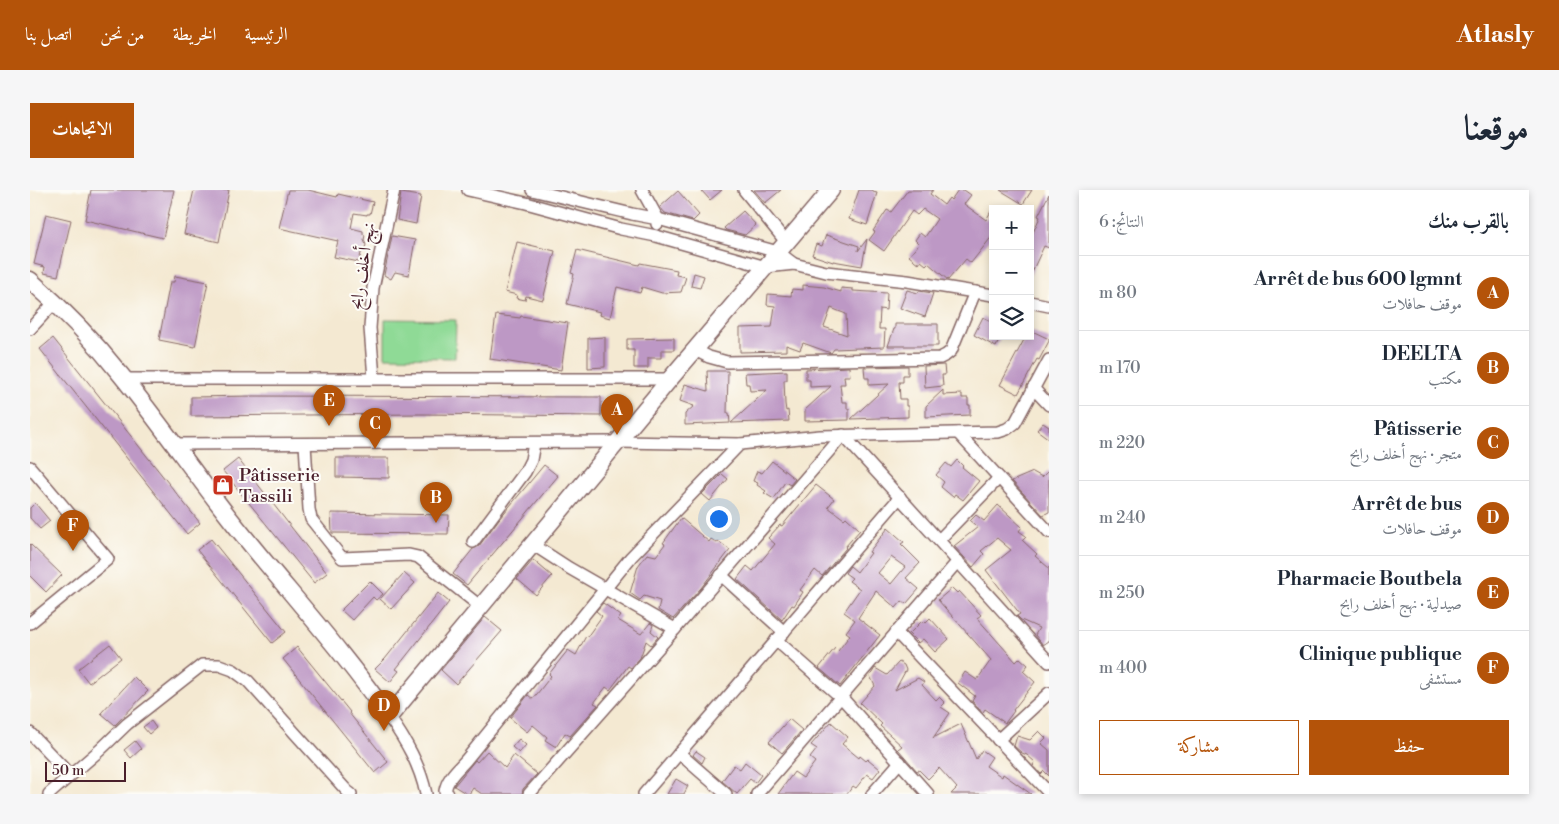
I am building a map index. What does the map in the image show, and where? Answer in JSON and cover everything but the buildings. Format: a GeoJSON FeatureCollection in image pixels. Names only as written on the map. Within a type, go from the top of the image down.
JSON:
{"type":"FeatureCollection","features":[{"type":"Feature","properties":{"kind":"street","name":"نهج أخلف رابح"},"geometry":{"type":"LineString","coordinates":[[374,378],[370,328],[373,288],[394,190]]}},
{"type":"Feature","properties":{"kind":"street"},"geometry":{"type":"LineString","coordinates":[[468,190],[526,203],[621,229],[656,236],[766,267],[794,264],[826,272],[908,280],[989,294]]}},
{"type":"Feature","properties":{"kind":"street"},"geometry":{"type":"LineString","coordinates":[[525,190],[526,203]]}},
{"type":"Feature","properties":{"kind":"street"},"geometry":{"type":"LineString","coordinates":[[532,190],[783,247]]}},
{"type":"Feature","properties":{"kind":"street"},"geometry":{"type":"LineString","coordinates":[[642,190],[658,219],[656,236]]}},
{"type":"Feature","properties":{"kind":"street"},"geometry":{"type":"LineString","coordinates":[[744,190],[794,264]]}},
{"type":"Feature","properties":{"kind":"street"},"geometry":{"type":"LineString","coordinates":[[389,717],[694,350],[831,190]]}},
{"type":"Feature","properties":{"kind":"street"},"geometry":{"type":"LineString","coordinates":[[30,280],[55,302],[124,379],[235,525],[366,683],[400,732],[417,763],[424,781],[426,794]]}},
{"type":"Feature","properties":{"kind":"street"},"geometry":{"type":"LineString","coordinates":[[694,350],[727,362],[940,358],[951,351],[975,292]]}},
{"type":"Feature","properties":{"kind":"street"},"geometry":{"type":"LineString","coordinates":[[30,329],[55,302]]}},
{"type":"Feature","properties":{"kind":"street"},"geometry":{"type":"LineString","coordinates":[[1034,303],[1049,306]]}},
{"type":"Feature","properties":{"kind":"street"},"geometry":{"type":"LineString","coordinates":[[174,444],[534,442],[740,444],[820,436],[998,432],[1007,429],[1015,423],[1049,360]]}},
{"type":"Feature","properties":{"kind":"street"},"geometry":{"type":"LineString","coordinates":[[124,379],[670,379]]}},
{"type":"Feature","properties":{"kind":"street"},"geometry":{"type":"LineString","coordinates":[[1033,388],[1049,405]]}},
{"type":"Feature","properties":{"kind":"street"},"geometry":{"type":"LineString","coordinates":[[958,433],[1049,532]]}},
{"type":"Feature","properties":{"kind":"street"},"geometry":{"type":"LineString","coordinates":[[843,435],[1049,662]]}},
{"type":"Feature","properties":{"kind":"street"},"geometry":{"type":"LineString","coordinates":[[529,794],[843,435]]}},
{"type":"Feature","properties":{"kind":"street"},"geometry":{"type":"LineString","coordinates":[[473,542],[525,472],[531,460],[534,442]]}},
{"type":"Feature","properties":{"kind":"street"},"geometry":{"type":"LineString","coordinates":[[305,444],[311,519],[342,558],[409,555],[418,557],[481,607]]}},
{"type":"Feature","properties":{"kind":"street"},"geometry":{"type":"LineString","coordinates":[[448,794],[445,791],[450,777],[466,760],[631,557],[740,444]]}},
{"type":"Feature","properties":{"kind":"street"},"geometry":{"type":"LineString","coordinates":[[30,468],[108,559],[30,624]]}},
{"type":"Feature","properties":{"kind":"street"},"geometry":{"type":"LineString","coordinates":[[938,540],[999,478]]}},
{"type":"Feature","properties":{"kind":"street"},"geometry":{"type":"LineString","coordinates":[[644,794],[900,497]]}},
{"type":"Feature","properties":{"kind":"street"},"geometry":{"type":"LineString","coordinates":[[532,544],[569,568],[675,629]]}},
{"type":"Feature","properties":{"kind":"street"},"geometry":{"type":"LineString","coordinates":[[757,794],[958,561]]}},
{"type":"Feature","properties":{"kind":"street"},"geometry":{"type":"LineString","coordinates":[[721,575],[841,696],[928,794]]}},
{"type":"Feature","properties":{"kind":"street"},"geometry":{"type":"LineString","coordinates":[[896,632],[1049,793]]}},
{"type":"Feature","properties":{"kind":"street"},"geometry":{"type":"LineString","coordinates":[[49,794],[127,724],[202,665],[219,665],[232,670],[248,681],[347,791],[352,794]]}},
{"type":"Feature","properties":{"kind":"street"},"geometry":{"type":"LineString","coordinates":[[998,740],[1049,693]]}},
{"type":"Feature","properties":{"kind":"street"},"geometry":{"type":"LineString","coordinates":[[30,733],[70,775]]}},
{"type":"Feature","properties":{"kind":"street"},"geometry":{"type":"LineString","coordinates":[[679,753],[726,794]]}},
{"type":"Feature","properties":{"kind":"street"},"geometry":{"type":"LineString","coordinates":[[872,794],[900,762]]}},
{"type":"Feature","properties":{"kind":"green space"},"geometry":{"type":"Polygon","coordinates":[[[385,319],[456,320],[455,358],[385,357],[385,319]]]}},
{"type":"Feature","properties":{"kind":"place","name":"Pharmacie Boutbela"},"geometry":{"type":"Point","coordinates":[329,426]}},
{"type":"Feature","properties":{"kind":"place","name":"Arrêt de bus 600 lgmnt"},"geometry":{"type":"Point","coordinates":[617,435]}},
{"type":"Feature","properties":{"kind":"place","name":"Pâtisserie"},"geometry":{"type":"Point","coordinates":[375,449]}},
{"type":"Feature","properties":{"kind":"place","name":"Pâtisserie Tassili"},"geometry":{"type":"Point","coordinates":[223,485]}},
{"type":"Feature","properties":{"kind":"place","name":"DEELTA"},"geometry":{"type":"Point","coordinates":[436,523]}},
{"type":"Feature","properties":{"kind":"place","name":"Clinique publique"},"geometry":{"type":"Point","coordinates":[73,551]}},
{"type":"Feature","properties":{"kind":"place","name":"Arrêt de bus"},"geometry":{"type":"Point","coordinates":[384,731]}}]}
